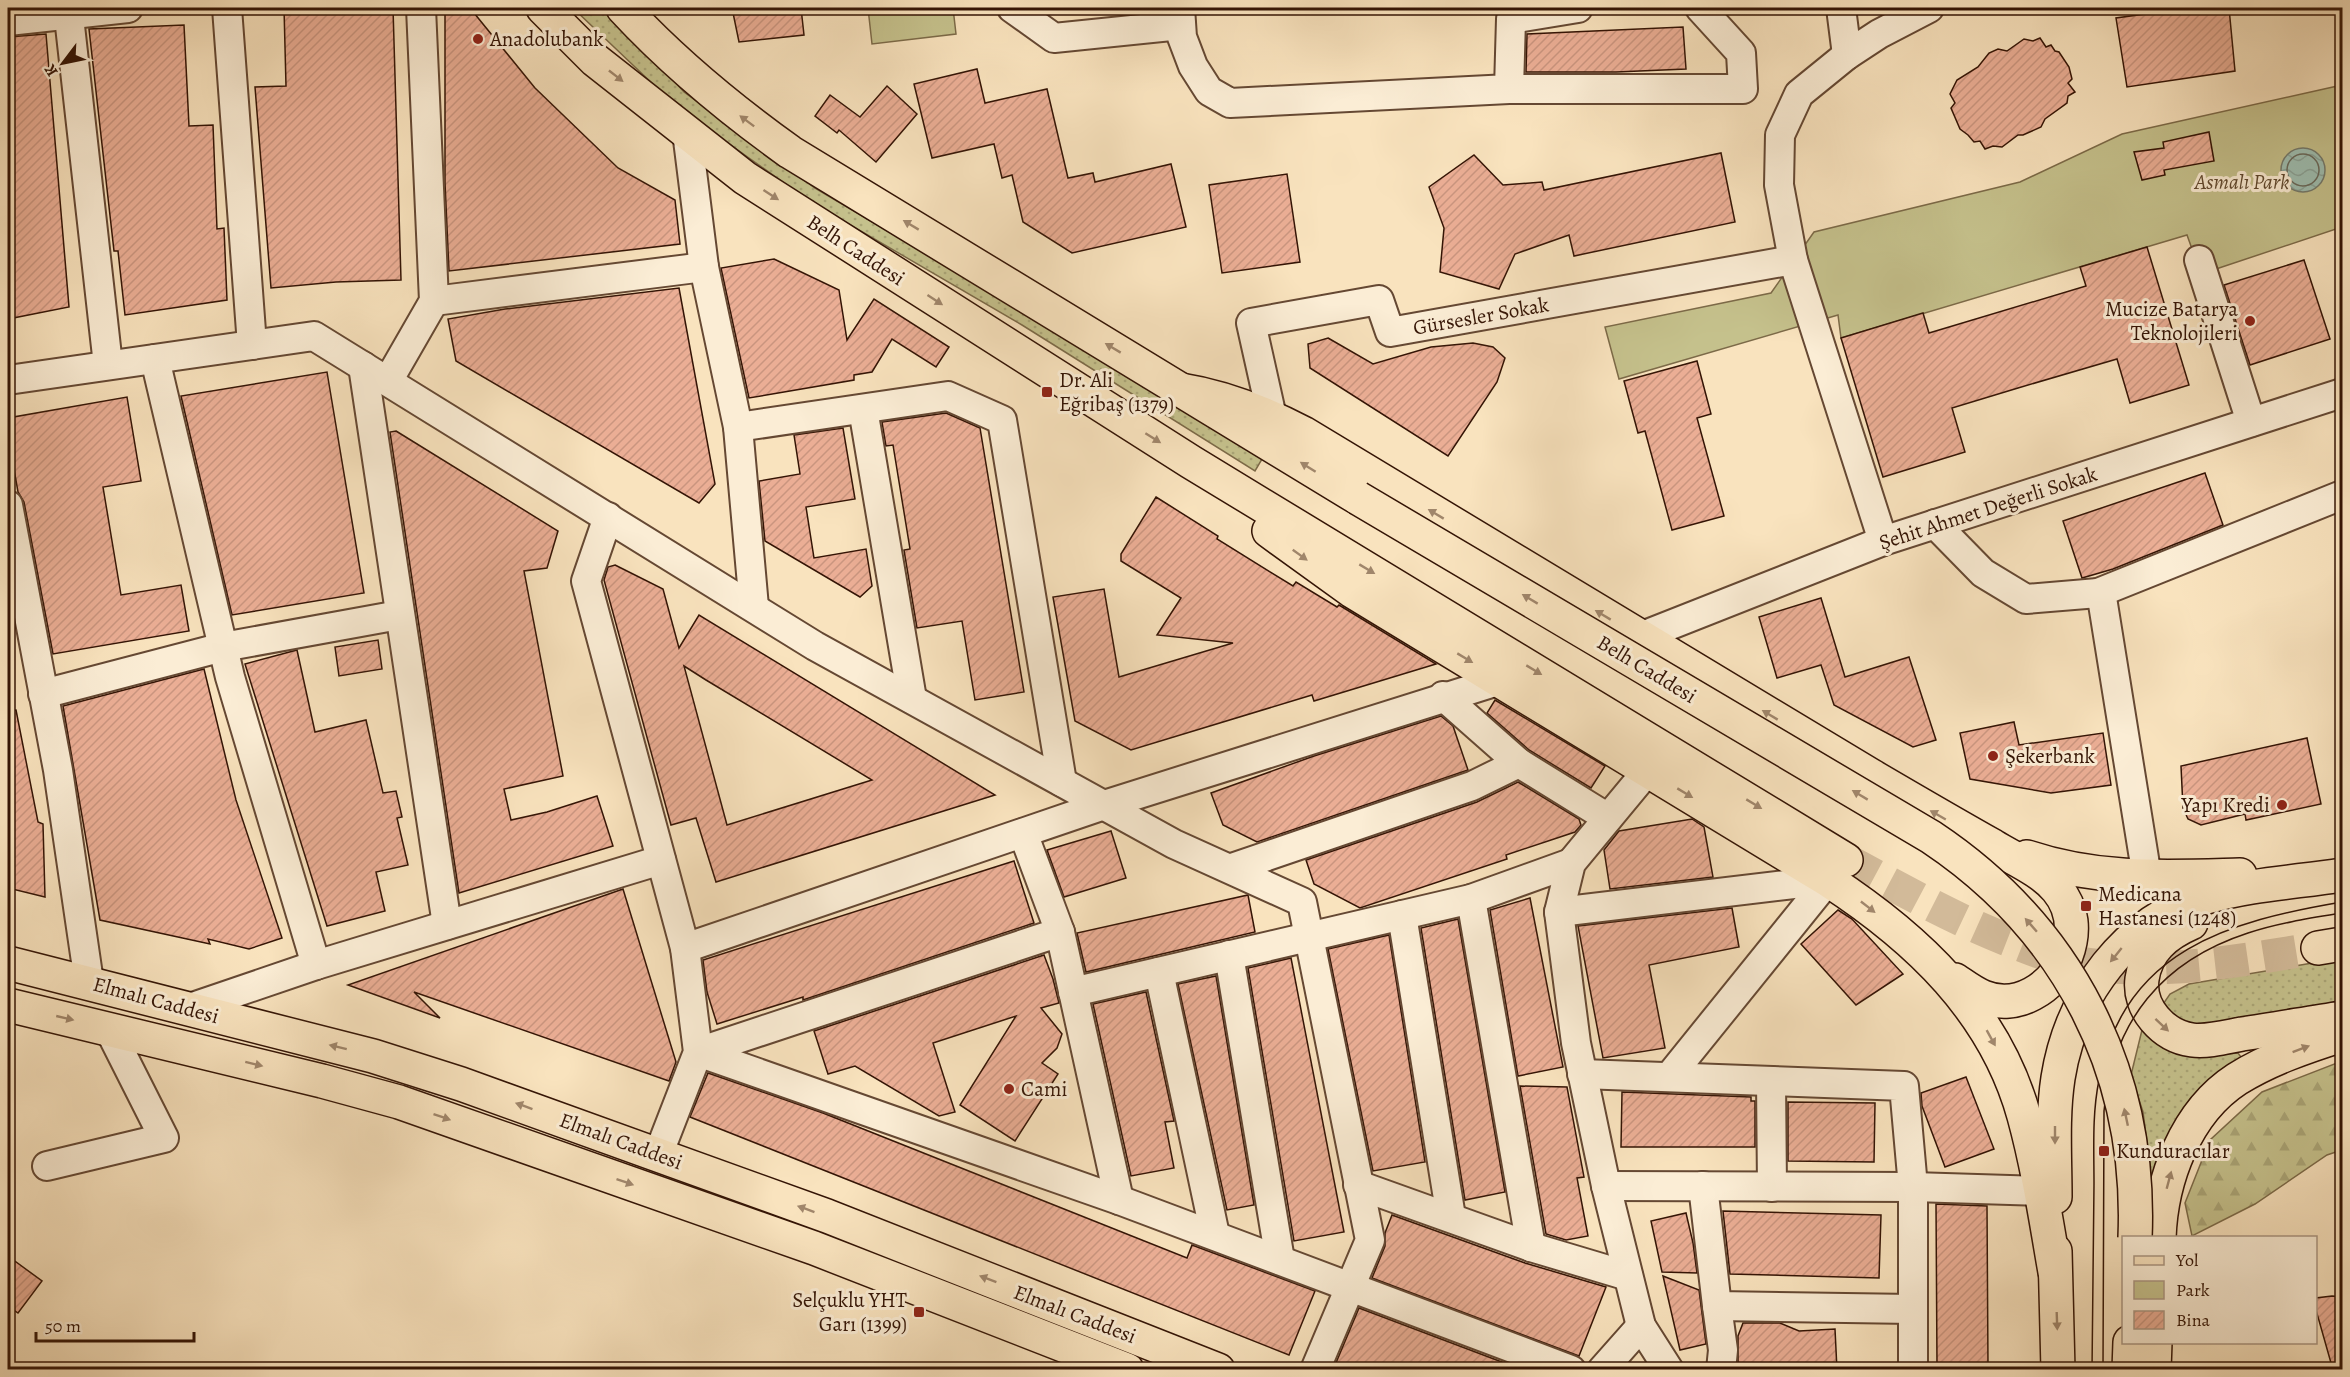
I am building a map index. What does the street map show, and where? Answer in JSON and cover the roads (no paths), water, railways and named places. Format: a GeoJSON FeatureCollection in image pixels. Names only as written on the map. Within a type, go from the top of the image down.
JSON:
{"type":"FeatureCollection","features":[{"type":"Feature","properties":{"kind":"main road","name":"Belh Caddesi"},"geometry":{"type":"LineString","coordinates":[[543,8],[595,60],[745,178],[1837,870],[1890,924],[1945,974]]}},
{"type":"Feature","properties":{"kind":"main road","name":"Belh Caddesi"},"geometry":{"type":"LineString","coordinates":[[624,8],[695,78],[743,119],[790,152],[1358,498],[1949,849],[1987,879],[2019,911],[2052,951],[2078,989],[2101,1036],[2121,1093],[2133,1157],[2136,1188],[2135,1236]]}},
{"type":"Feature","properties":{"kind":"main road","name":"Belh Caddesi"},"geometry":{"type":"LineString","coordinates":[[1181,390],[1211,394],[1237,402],[1272,417],[1313,439],[1989,844]]}},
{"type":"Feature","properties":{"kind":"main road","name":"Belh Caddesi"},"geometry":{"type":"LineString","coordinates":[[1191,462],[1248,514],[1352,591],[1648,770],[1837,870]]}},
{"type":"Feature","properties":{"kind":"main road"},"geometry":{"type":"LineString","coordinates":[[1989,844],[2070,869],[2119,877],[2343,876]]}},
{"type":"Feature","properties":{"kind":"main road"},"geometry":{"type":"LineString","coordinates":[[1945,974],[1984,998],[2008,1002],[2028,996],[2048,983],[2057,974],[2068,950],[2072,924],[2069,911],[2056,888],[2038,872],[1989,844]]}},
{"type":"Feature","properties":{"kind":"main road"},"geometry":{"type":"LineString","coordinates":[[2343,876],[2294,894],[2215,914],[2182,926],[2161,941],[2152,951],[2143,973],[2141,988],[2150,1012],[2157,1022],[2174,1035],[2194,1040],[2343,1018]]}},
{"type":"Feature","properties":{"kind":"main road"},"geometry":{"type":"LineString","coordinates":[[2058,1370],[2055,1272],[2055,1102],[2058,1078],[2070,1032],[2080,1010],[2103,971],[2118,952],[2147,924],[2169,911],[2227,892],[2343,876]]}},
{"type":"Feature","properties":{"kind":"main road","name":"Elmalı Caddesi"},"geometry":{"type":"LineString","coordinates":[[8,963],[373,1056],[439,1077],[827,1216],[1218,1370]]}},
{"type":"Feature","properties":{"kind":"main road"},"geometry":{"type":"LineString","coordinates":[[1945,974],[1975,1011],[2004,1062],[2024,1116],[2041,1191],[2055,1272]]}},
{"type":"Feature","properties":{"kind":"main road","name":"Elmalı Caddesi"},"geometry":{"type":"LineString","coordinates":[[8,1005],[311,1078],[399,1102],[814,1248],[1126,1370]]}},
{"type":"Feature","properties":{"kind":"main road"},"geometry":{"type":"LineString","coordinates":[[2159,1236],[2164,1198],[2172,1170],[2191,1129],[2213,1100],[2236,1080],[2262,1066],[2343,1035]]}},
{"type":"Feature","properties":{"kind":"main road"},"geometry":{"type":"LineString","coordinates":[[2129,1370],[2130,1344]]}},
{"type":"Feature","properties":{"kind":"main road"},"geometry":{"type":"LineString","coordinates":[[2154,1370],[2155,1344]]}},
{"type":"Feature","properties":{"kind":"street"},"geometry":{"type":"LineString","coordinates":[[8,21],[68,11],[128,8]]}},
{"type":"Feature","properties":{"kind":"street"},"geometry":{"type":"LineString","coordinates":[[227,8],[252,345]]}},
{"type":"Feature","properties":{"kind":"street"},"geometry":{"type":"LineString","coordinates":[[388,381],[434,301],[422,8]]}},
{"type":"Feature","properties":{"kind":"street"},"geometry":{"type":"LineString","coordinates":[[1012,8],[1054,38],[1180,16],[1182,37],[1193,66],[1209,91],[1230,103],[1509,89],[1743,88],[1741,53],[1700,8]]}},
{"type":"Feature","properties":{"kind":"street"},"geometry":{"type":"LineString","coordinates":[[1509,89],[1511,20],[1578,8]]}},
{"type":"Feature","properties":{"kind":"street"},"geometry":{"type":"LineString","coordinates":[[1841,8],[1847,55]]}},
{"type":"Feature","properties":{"kind":"street"},"geometry":{"type":"LineString","coordinates":[[1883,541],[1793,260],[1779,185],[1780,135],[1798,94],[1847,55],[1879,34],[1929,8]]}},
{"type":"Feature","properties":{"kind":"street"},"geometry":{"type":"LineString","coordinates":[[68,11],[108,365]]}},
{"type":"Feature","properties":{"kind":"street"},"geometry":{"type":"LineString","coordinates":[[687,132],[704,267],[738,427],[754,607]]}},
{"type":"Feature","properties":{"kind":"street","name":"Gürsesler Sokak"},"geometry":{"type":"LineString","coordinates":[[1272,417],[1251,322],[1379,300],[1390,332],[1793,260]]}},
{"type":"Feature","properties":{"kind":"street"},"geometry":{"type":"LineString","coordinates":[[2199,260],[2251,422]]}},
{"type":"Feature","properties":{"kind":"street"},"geometry":{"type":"LineString","coordinates":[[434,301],[704,267]]}},
{"type":"Feature","properties":{"kind":"street"},"geometry":{"type":"LineString","coordinates":[[8,380],[314,336],[815,646],[1174,844],[1232,868],[1302,903],[1370,1240],[1315,1370]]}},
{"type":"Feature","properties":{"kind":"street"},"geometry":{"type":"LineString","coordinates":[[155,358],[223,647],[316,965]]}},
{"type":"Feature","properties":{"kind":"street"},"geometry":{"type":"LineString","coordinates":[[363,366],[447,925]]}},
{"type":"Feature","properties":{"kind":"street","name":"Şehit Ahmet Değerli Sokak"},"geometry":{"type":"LineString","coordinates":[[1640,637],[1883,541],[2343,393]]}},
{"type":"Feature","properties":{"kind":"street"},"geometry":{"type":"LineString","coordinates":[[738,427],[948,396],[1002,420],[1062,782]]}},
{"type":"Feature","properties":{"kind":"street"},"geometry":{"type":"LineString","coordinates":[[863,408],[912,699]]}},
{"type":"Feature","properties":{"kind":"street"},"geometry":{"type":"LineString","coordinates":[[1935,525],[1983,573],[2026,599],[2098,593],[2342,498]]}},
{"type":"Feature","properties":{"kind":"street"},"geometry":{"type":"LineString","coordinates":[[8,505],[58,770],[89,982]]}},
{"type":"Feature","properties":{"kind":"street"},"geometry":{"type":"LineString","coordinates":[[608,517],[586,581],[685,948],[698,1052],[658,1155]]}},
{"type":"Feature","properties":{"kind":"street"},"geometry":{"type":"LineString","coordinates":[[2098,593],[2103,604],[2147,877]]}},
{"type":"Feature","properties":{"kind":"street"},"geometry":{"type":"LineString","coordinates":[[43,694],[223,647],[399,615]]}},
{"type":"Feature","properties":{"kind":"street"},"geometry":{"type":"LineString","coordinates":[[685,948],[1104,805],[1443,696],[1501,680]]}},
{"type":"Feature","properties":{"kind":"street"},"geometry":{"type":"LineString","coordinates":[[1443,696],[1519,764],[1608,818]]}},
{"type":"Feature","properties":{"kind":"street"},"geometry":{"type":"LineString","coordinates":[[1232,868],[1472,786],[1519,764]]}},
{"type":"Feature","properties":{"kind":"street"},"geometry":{"type":"LineString","coordinates":[[1648,770],[1571,863],[1559,912],[1576,1043],[1606,1186],[1641,1326],[1669,1370]]}},
{"type":"Feature","properties":{"kind":"street"},"geometry":{"type":"LineString","coordinates":[[1023,833],[1060,932],[1119,1200]]}},
{"type":"Feature","properties":{"kind":"street"},"geometry":{"type":"LineString","coordinates":[[187,1009],[316,965],[661,860]]}},
{"type":"Feature","properties":{"kind":"street"},"geometry":{"type":"LineString","coordinates":[[1073,992],[1471,899],[1571,863]]}},
{"type":"Feature","properties":{"kind":"street"},"geometry":{"type":"LineString","coordinates":[[1559,912],[1837,870]]}},
{"type":"Feature","properties":{"kind":"street"},"geometry":{"type":"LineString","coordinates":[[1669,1077],[1837,870]]}},
{"type":"Feature","properties":{"kind":"street"},"geometry":{"type":"LineString","coordinates":[[1471,899],[1531,1247]]}},
{"type":"Feature","properties":{"kind":"street"},"geometry":{"type":"LineString","coordinates":[[1401,915],[1451,1217]]}},
{"type":"Feature","properties":{"kind":"street"},"geometry":{"type":"LineString","coordinates":[[698,1052],[1060,932]]}},
{"type":"Feature","properties":{"kind":"street"},"geometry":{"type":"LineString","coordinates":[[1229,956],[1280,1260]]}},
{"type":"Feature","properties":{"kind":"street"},"geometry":{"type":"LineString","coordinates":[[1159,972],[1215,1235]]}},
{"type":"Feature","properties":{"kind":"street"},"geometry":{"type":"LineString","coordinates":[[47,1166],[164,1138],[109,1029]]}},
{"type":"Feature","properties":{"kind":"street"},"geometry":{"type":"LineString","coordinates":[[698,1052],[1119,1200],[1571,1370]]}},
{"type":"Feature","properties":{"kind":"street"},"geometry":{"type":"LineString","coordinates":[[1582,1074],[1905,1086],[1913,1187],[1913,1370]]}},
{"type":"Feature","properties":{"kind":"street"},"geometry":{"type":"LineString","coordinates":[[1771,1081],[1772,1187]]}},
{"type":"Feature","properties":{"kind":"street"},"geometry":{"type":"LineString","coordinates":[[1358,1185],[1531,1247],[1628,1276]]}},
{"type":"Feature","properties":{"kind":"street"},"geometry":{"type":"LineString","coordinates":[[1606,1186],[1913,1187],[2041,1191]]}},
{"type":"Feature","properties":{"kind":"street"},"geometry":{"type":"LineString","coordinates":[[1703,1186],[1723,1350],[1721,1370]]}},
{"type":"Feature","properties":{"kind":"street"},"geometry":{"type":"LineString","coordinates":[[1717,1306],[1913,1309]]}},
{"type":"Feature","properties":{"kind":"street"},"geometry":{"type":"LineString","coordinates":[[1602,1370],[1641,1326]]}},
{"type":"Feature","properties":{"kind":"water"},"geometry":{"type":"Polygon","coordinates":[[[2303,148],[2312,149],[2319,154],[2324,161],[2324,179],[2319,186],[2312,191],[2303,192],[2294,191],[2287,186],[2282,179],[2281,170],[2282,161],[2287,154],[2294,149],[2303,148]]]}},
{"type":"Feature","properties":{"kind":"tunnel"},"geometry":{"type":"LineString","coordinates":[[1846,860],[1970,924],[2036,951],[2074,962],[2104,966],[2165,968],[2227,962],[2318,948]]}},
{"type":"Feature","properties":{"kind":"tram line"},"geometry":{"type":"LineString","coordinates":[[2092,1370],[2094,1119],[2099,1080],[2112,1036],[2131,1000],[2157,972],[2188,949],[2222,932],[2260,920],[2342,902]]}},
{"type":"Feature","properties":{"kind":"tram line"},"geometry":{"type":"LineString","coordinates":[[2103,1370],[2104,1111],[2109,1079],[2118,1049],[2131,1023],[2147,999],[2167,978],[2190,960],[2217,945],[2271,926],[2342,913]]}},
{"type":"Feature","properties":{"kind":"place","name":"Anadolubank"},"geometry":{"type":"Point","coordinates":[478,39]}},
{"type":"Feature","properties":{"kind":"place","name":"Mucize Batarya Teknolojileri"},"geometry":{"type":"Point","coordinates":[2250,321]}},
{"type":"Feature","properties":{"kind":"place","name":"Dr. Ali Eğribaş (1379)"},"geometry":{"type":"Point","coordinates":[1047,392]}},
{"type":"Feature","properties":{"kind":"place","name":"Şekerbank"},"geometry":{"type":"Point","coordinates":[1993,756]}},
{"type":"Feature","properties":{"kind":"place","name":"Yapı Kredi"},"geometry":{"type":"Point","coordinates":[2282,805]}},
{"type":"Feature","properties":{"kind":"place","name":"Medicana Hastanesi (1248)"},"geometry":{"type":"Point","coordinates":[2086,906]}},
{"type":"Feature","properties":{"kind":"place","name":"Cami"},"geometry":{"type":"Point","coordinates":[1009,1089]}},
{"type":"Feature","properties":{"kind":"place","name":"Kunduracılar"},"geometry":{"type":"Point","coordinates":[2104,1151]}},
{"type":"Feature","properties":{"kind":"place","name":"Selçuklu YHT Garı (1399)"},"geometry":{"type":"Point","coordinates":[919,1312]}},
{"type":"Feature","properties":{"kind":"park label","name":"Asmalı Park"},"geometry":{"type":"Point","coordinates":[2242,182]}}]}
